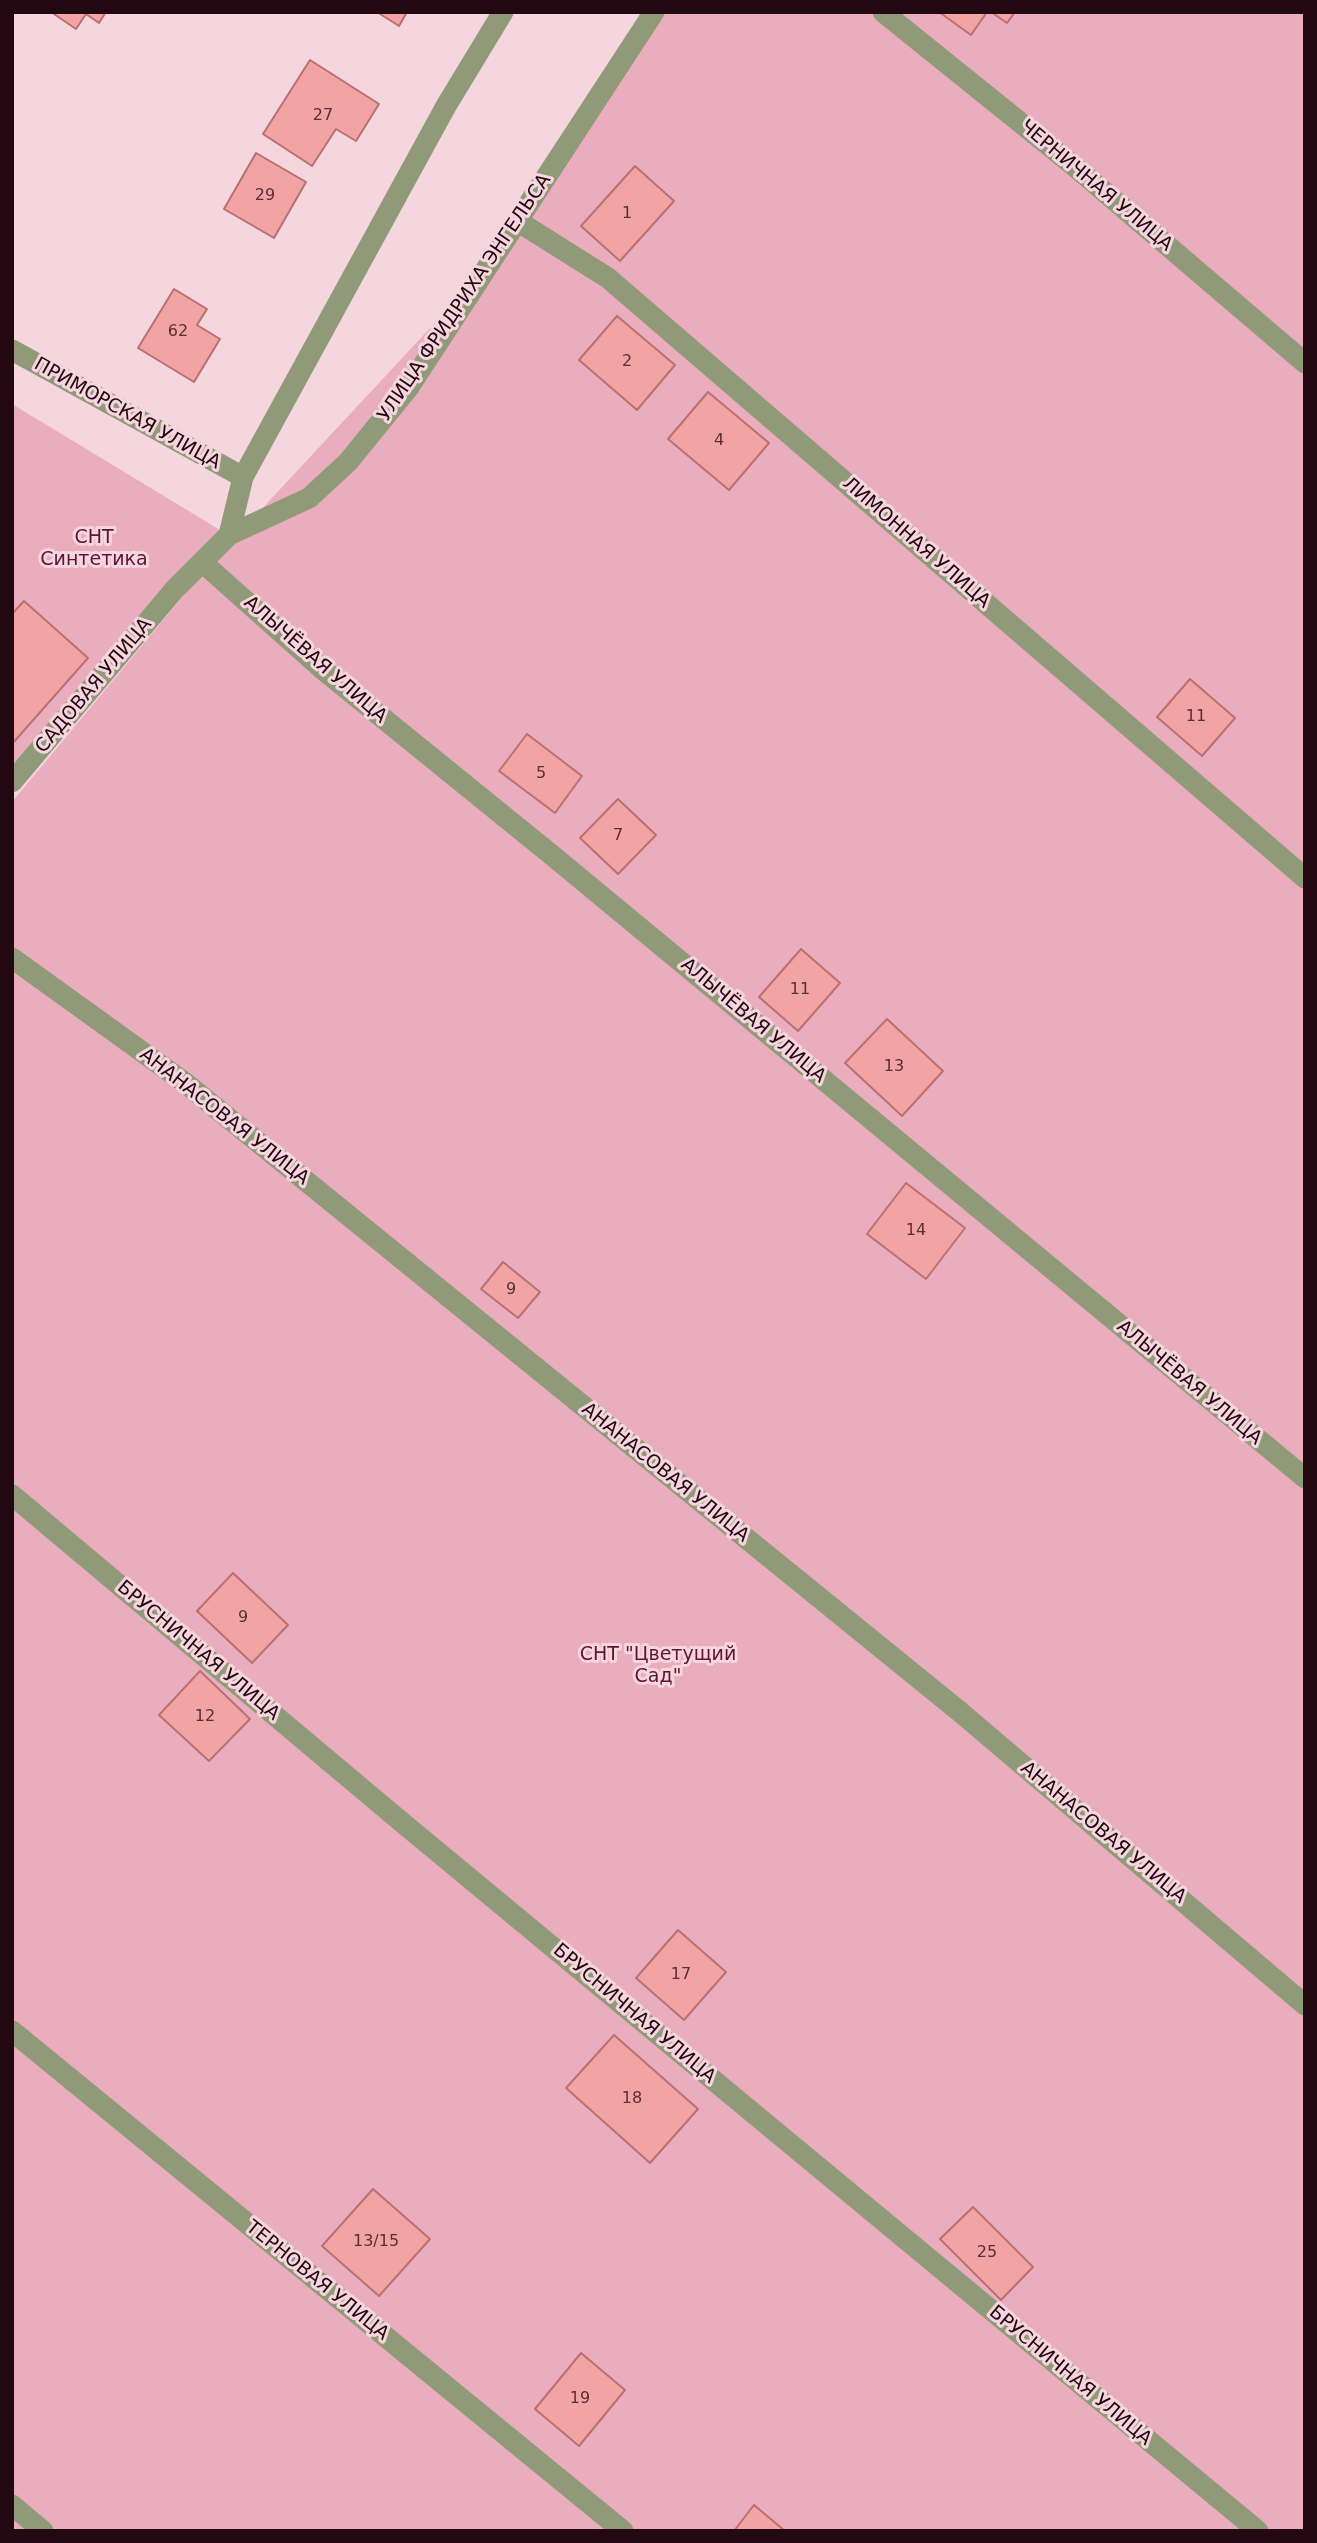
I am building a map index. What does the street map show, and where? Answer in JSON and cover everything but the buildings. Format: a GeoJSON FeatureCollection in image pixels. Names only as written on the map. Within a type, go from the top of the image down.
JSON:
{"type":"FeatureCollection","features":[{"type":"Feature","properties":{"kind":"street"},"geometry":{"type":"LineString","coordinates":[[229,535],[243,478],[425,142],[503,12]]}},
{"type":"Feature","properties":{"kind":"street","name":"УЛИЦА ФРИДРИХА ЭНГЕЛЬСА"},"geometry":{"type":"LineString","coordinates":[[175,589],[229,535],[309,498],[348,462],[409,387],[654,12]]}},
{"type":"Feature","properties":{"kind":"street","name":"ЧЕРНИЧНАЯ УЛИЦА"},"geometry":{"type":"LineString","coordinates":[[883,12],[1073,165],[1305,363]]}},
{"type":"Feature","properties":{"kind":"street","name":"ЛИМОННАЯ УЛИЦА"},"geometry":{"type":"LineString","coordinates":[[519,222],[608,278],[1305,878]]}},
{"type":"Feature","properties":{"kind":"street","name":"ПРИМОРСКАЯ УЛИЦА"},"geometry":{"type":"LineString","coordinates":[[12,350],[243,478]]}},
{"type":"Feature","properties":{"kind":"street","name":"АЛЫЧЁВАЯ УЛИЦА"},"geometry":{"type":"LineString","coordinates":[[202,562],[321,668],[553,856],[1305,1478]]}},
{"type":"Feature","properties":{"kind":"street","name":"САДОВАЯ УЛИЦА"},"geometry":{"type":"LineString","coordinates":[[12,782],[175,589]]}},
{"type":"Feature","properties":{"kind":"street","name":"АНАНАСОВАЯ УЛИЦА"},"geometry":{"type":"LineString","coordinates":[[12,958],[216,1109],[960,1712],[1305,2005]]}},
{"type":"Feature","properties":{"kind":"street","name":"БРУСНИЧНАЯ УЛИЦА"},"geometry":{"type":"LineString","coordinates":[[12,1494],[415,1833],[1258,2531]]}},
{"type":"Feature","properties":{"kind":"street","name":"ТЕРНОВАЯ УЛИЦА"},"geometry":{"type":"LineString","coordinates":[[12,2031],[623,2531]]}},
{"type":"Feature","properties":{"kind":"street"},"geometry":{"type":"LineString","coordinates":[[12,2505],[43,2531]]}},
{"type":"Feature","properties":{"kind":"green space","name":"СНТ \"Цветущий Сад\""},"geometry":{"type":"Polygon","coordinates":[[[657,12],[1305,12],[1305,2531],[12,2531],[12,802],[204,571],[512,240],[657,12]]]}},
{"type":"Feature","properties":{"kind":"green space","name":"СНТ Синтетика"},"geometry":{"type":"Polygon","coordinates":[[[12,404],[220,530],[12,766],[12,404]]]}}]}
